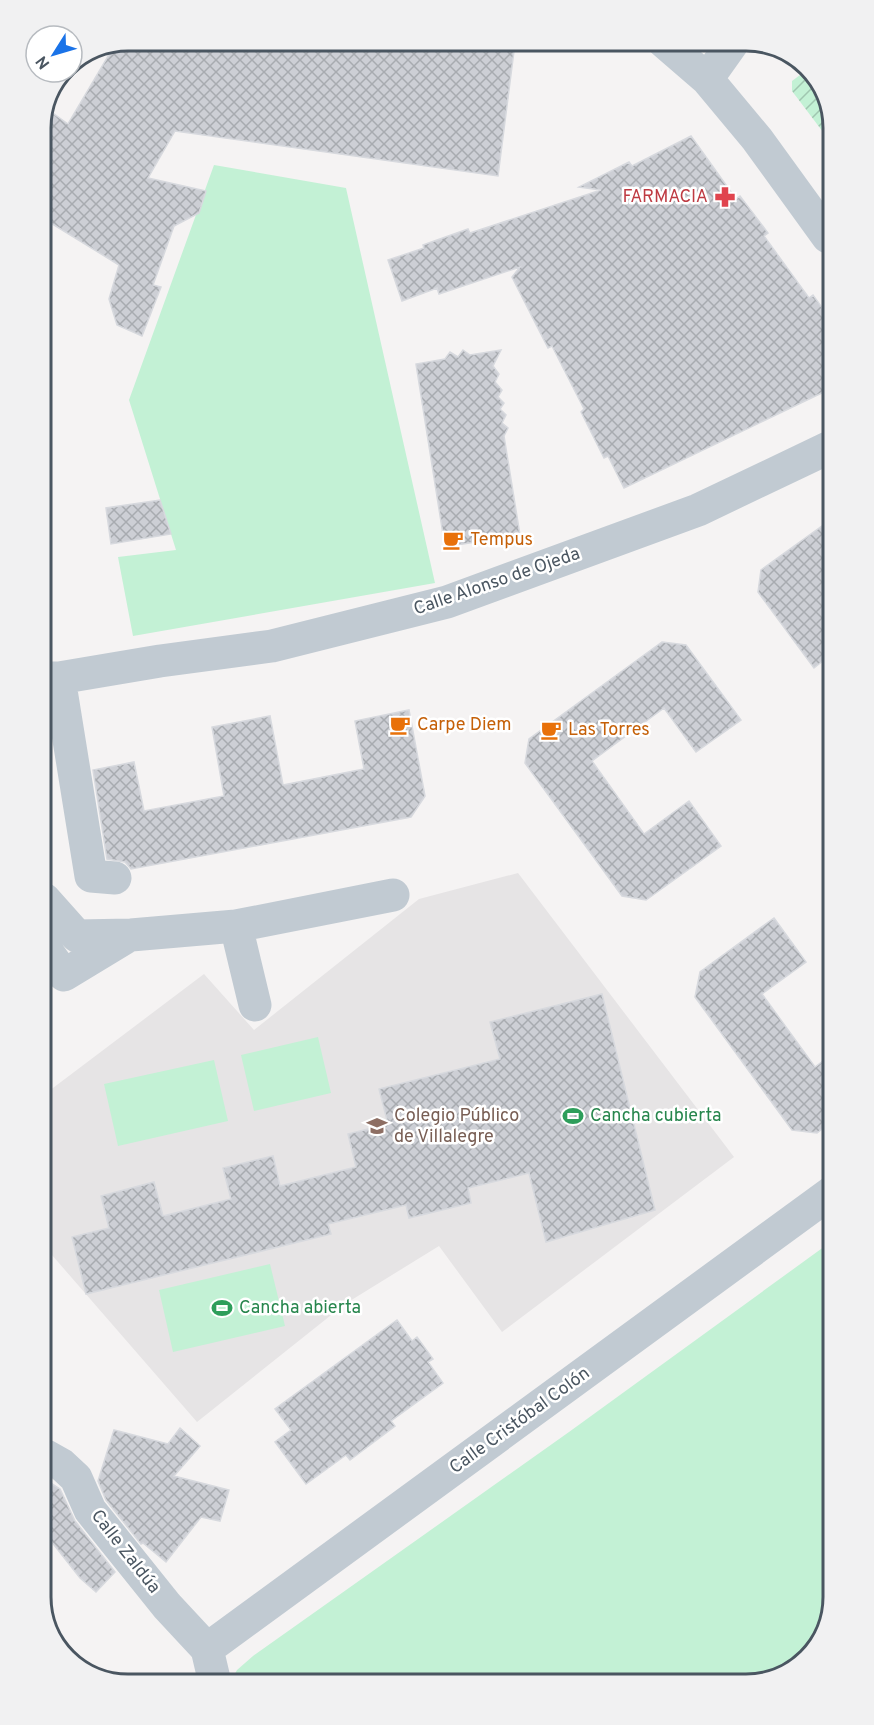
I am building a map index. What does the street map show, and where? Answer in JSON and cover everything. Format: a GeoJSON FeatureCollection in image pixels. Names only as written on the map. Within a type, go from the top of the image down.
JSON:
{"type":"FeatureCollection","features":[{"type":"Feature","properties":{"kind":"street"},"geometry":{"type":"LineString","coordinates":[[675,51],[707,79],[757,139],[823,230]]}},
{"type":"Feature","properties":{"kind":"street"},"geometry":{"type":"LineString","coordinates":[[707,79],[727,51]]}},
{"type":"Feature","properties":{"kind":"street","name":"Calle Alonso de Ojeda"},"geometry":{"type":"LineString","coordinates":[[51,678],[273,646],[447,602],[698,510],[823,450]]}},
{"type":"Feature","properties":{"kind":"street"},"geometry":{"type":"LineString","coordinates":[[51,683],[91,876],[115,878]]}},
{"type":"Feature","properties":{"kind":"street"},"geometry":{"type":"LineString","coordinates":[[51,907],[77,936],[132,935],[237,926],[393,895]]}},
{"type":"Feature","properties":{"kind":"street"},"geometry":{"type":"LineString","coordinates":[[237,926],[255,1005]]}},
{"type":"Feature","properties":{"kind":"street"},"geometry":{"type":"LineString","coordinates":[[51,957],[64,975],[132,935]]}},
{"type":"Feature","properties":{"kind":"street","name":"Calle Cristóbal Colón"},"geometry":{"type":"LineString","coordinates":[[207,1648],[823,1199]]}},
{"type":"Feature","properties":{"kind":"street","name":"Calle Zaldúa"},"geometry":{"type":"LineString","coordinates":[[51,1458],[76,1478],[90,1510],[167,1606],[207,1648]]}},
{"type":"Feature","properties":{"kind":"street"},"geometry":{"type":"LineString","coordinates":[[207,1648],[213,1674]]}},
{"type":"Feature","properties":{"kind":"shaded area","name":"Colegio Público de Villalegre"},"geometry":{"type":"Polygon","coordinates":[[[518,873],[734,1157],[502,1332],[439,1246],[345,1304],[197,1422],[51,1254],[51,1089],[204,974],[254,1030],[419,899],[518,873]]]}},
{"type":"Feature","properties":{"kind":"green space"},"geometry":{"type":"Polygon","coordinates":[[[801,75],[813,90],[822,113],[823,132],[792,91],[792,81],[801,75]]]}},
{"type":"Feature","properties":{"kind":"green space"},"geometry":{"type":"Polygon","coordinates":[[[214,165],[346,188],[435,583],[133,636],[118,557],[176,550],[129,400],[214,165]]]}},
{"type":"Feature","properties":{"kind":"green space"},"geometry":{"type":"Polygon","coordinates":[[[318,1037],[331,1093],[254,1111],[241,1055],[318,1037]]]}},
{"type":"Feature","properties":{"kind":"green space"},"geometry":{"type":"Polygon","coordinates":[[[214,1060],[228,1121],[118,1146],[104,1084],[214,1060]]]}},
{"type":"Feature","properties":{"kind":"green space"},"geometry":{"type":"Polygon","coordinates":[[[823,1248],[823,1597],[817,1626],[804,1648],[784,1664],[761,1673],[746,1674],[235,1674],[253,1656],[569,1432],[823,1248]]]}},
{"type":"Feature","properties":{"kind":"green space","name":"Cancha abierta"},"geometry":{"type":"Polygon","coordinates":[[[270,1264],[285,1326],[173,1352],[159,1290],[270,1264]]]}},
{"type":"Feature","properties":{"kind":"building"},"geometry":{"type":"Polygon","coordinates":[[[514,51],[498,176],[175,131],[148,178],[206,191],[199,213],[174,226],[153,285],[161,287],[142,336],[117,325],[109,299],[119,265],[51,223],[53,113],[68,124],[110,53],[113,52],[514,51]]]}},
{"type":"Feature","properties":{"kind":"building"},"geometry":{"type":"Polygon","coordinates":[[[691,136],[736,199],[740,196],[768,233],[764,236],[809,298],[813,295],[823,309],[823,392],[624,488],[608,456],[604,458],[581,412],[584,409],[552,346],[548,348],[512,277],[520,267],[439,294],[437,288],[402,301],[388,260],[424,248],[423,245],[468,229],[470,233],[601,190],[579,187],[629,162],[632,166],[691,136]]]}},
{"type":"Feature","properties":{"kind":"building"},"geometry":{"type":"Polygon","coordinates":[[[463,350],[470,355],[501,350],[493,366],[499,374],[495,382],[502,390],[498,397],[504,403],[500,409],[506,415],[502,423],[508,428],[504,436],[520,535],[445,547],[416,364],[445,359],[450,352],[458,357],[463,350]]]}},
{"type":"Feature","properties":{"kind":"building"},"geometry":{"type":"Polygon","coordinates":[[[160,500],[171,534],[111,544],[106,508],[160,500]]]}},
{"type":"Feature","properties":{"kind":"building"},"geometry":{"type":"Polygon","coordinates":[[[823,525],[823,661],[814,668],[758,592],[761,570],[823,525]]]}},
{"type":"Feature","properties":{"kind":"building"},"geometry":{"type":"Polygon","coordinates":[[[662,642],[686,645],[741,720],[696,752],[664,708],[592,761],[644,834],[689,801],[721,846],[646,900],[622,896],[525,763],[529,739],[662,642]]]}},
{"type":"Feature","properties":{"kind":"building"},"geometry":{"type":"Polygon","coordinates":[[[409,710],[425,796],[411,817],[131,869],[125,862],[107,859],[93,770],[134,762],[144,811],[224,796],[212,727],[270,716],[283,785],[364,769],[355,721],[409,710]]]}},
{"type":"Feature","properties":{"kind":"building"},"geometry":{"type":"Polygon","coordinates":[[[774,918],[806,962],[762,994],[815,1067],[823,1061],[823,1128],[817,1133],[792,1130],[695,997],[700,972],[774,918]]]}},
{"type":"Feature","properties":{"kind":"building"},"geometry":{"type":"Polygon","coordinates":[[[602,994],[655,1210],[546,1242],[529,1173],[468,1188],[471,1203],[409,1218],[406,1205],[328,1224],[331,1234],[86,1294],[72,1237],[109,1228],[101,1196],[154,1182],[163,1216],[231,1199],[223,1168],[273,1156],[280,1186],[356,1167],[348,1134],[388,1124],[379,1089],[500,1059],[490,1022],[602,994]]]}},
{"type":"Feature","properties":{"kind":"building"},"geometry":{"type":"Polygon","coordinates":[[[397,1320],[412,1341],[417,1337],[433,1359],[428,1362],[443,1383],[391,1421],[395,1426],[350,1460],[346,1455],[306,1484],[275,1442],[291,1430],[275,1409],[397,1320]]]}},
{"type":"Feature","properties":{"kind":"building"},"geometry":{"type":"Polygon","coordinates":[[[180,1428],[200,1446],[174,1476],[229,1490],[220,1521],[201,1517],[166,1562],[143,1543],[141,1544],[106,1500],[98,1481],[114,1430],[168,1444],[180,1428]]]}},
{"type":"Feature","properties":{"kind":"building"},"geometry":{"type":"Polygon","coordinates":[[[51,1483],[60,1489],[75,1521],[115,1572],[96,1592],[80,1578],[51,1541],[51,1483]]]}},
{"type":"Feature","properties":{"kind":"place","name":"FARMACIA"},"geometry":{"type":"Point","coordinates":[725,197]}},
{"type":"Feature","properties":{"kind":"place","name":"Tempus"},"geometry":{"type":"Point","coordinates":[453,540]}},
{"type":"Feature","properties":{"kind":"place","name":"Carpe Diem"},"geometry":{"type":"Point","coordinates":[400,725]}},
{"type":"Feature","properties":{"kind":"place","name":"Las Torres"},"geometry":{"type":"Point","coordinates":[551,730]}},
{"type":"Feature","properties":{"kind":"place","name":"Cancha cubierta"},"geometry":{"type":"Point","coordinates":[573,1116]}},
{"type":"Feature","properties":{"kind":"place","name":"Colegio Público de Villalegre"},"geometry":{"type":"Point","coordinates":[377,1126]}},
{"type":"Feature","properties":{"kind":"place","name":"Cancha abierta"},"geometry":{"type":"Point","coordinates":[222,1308]}}]}
